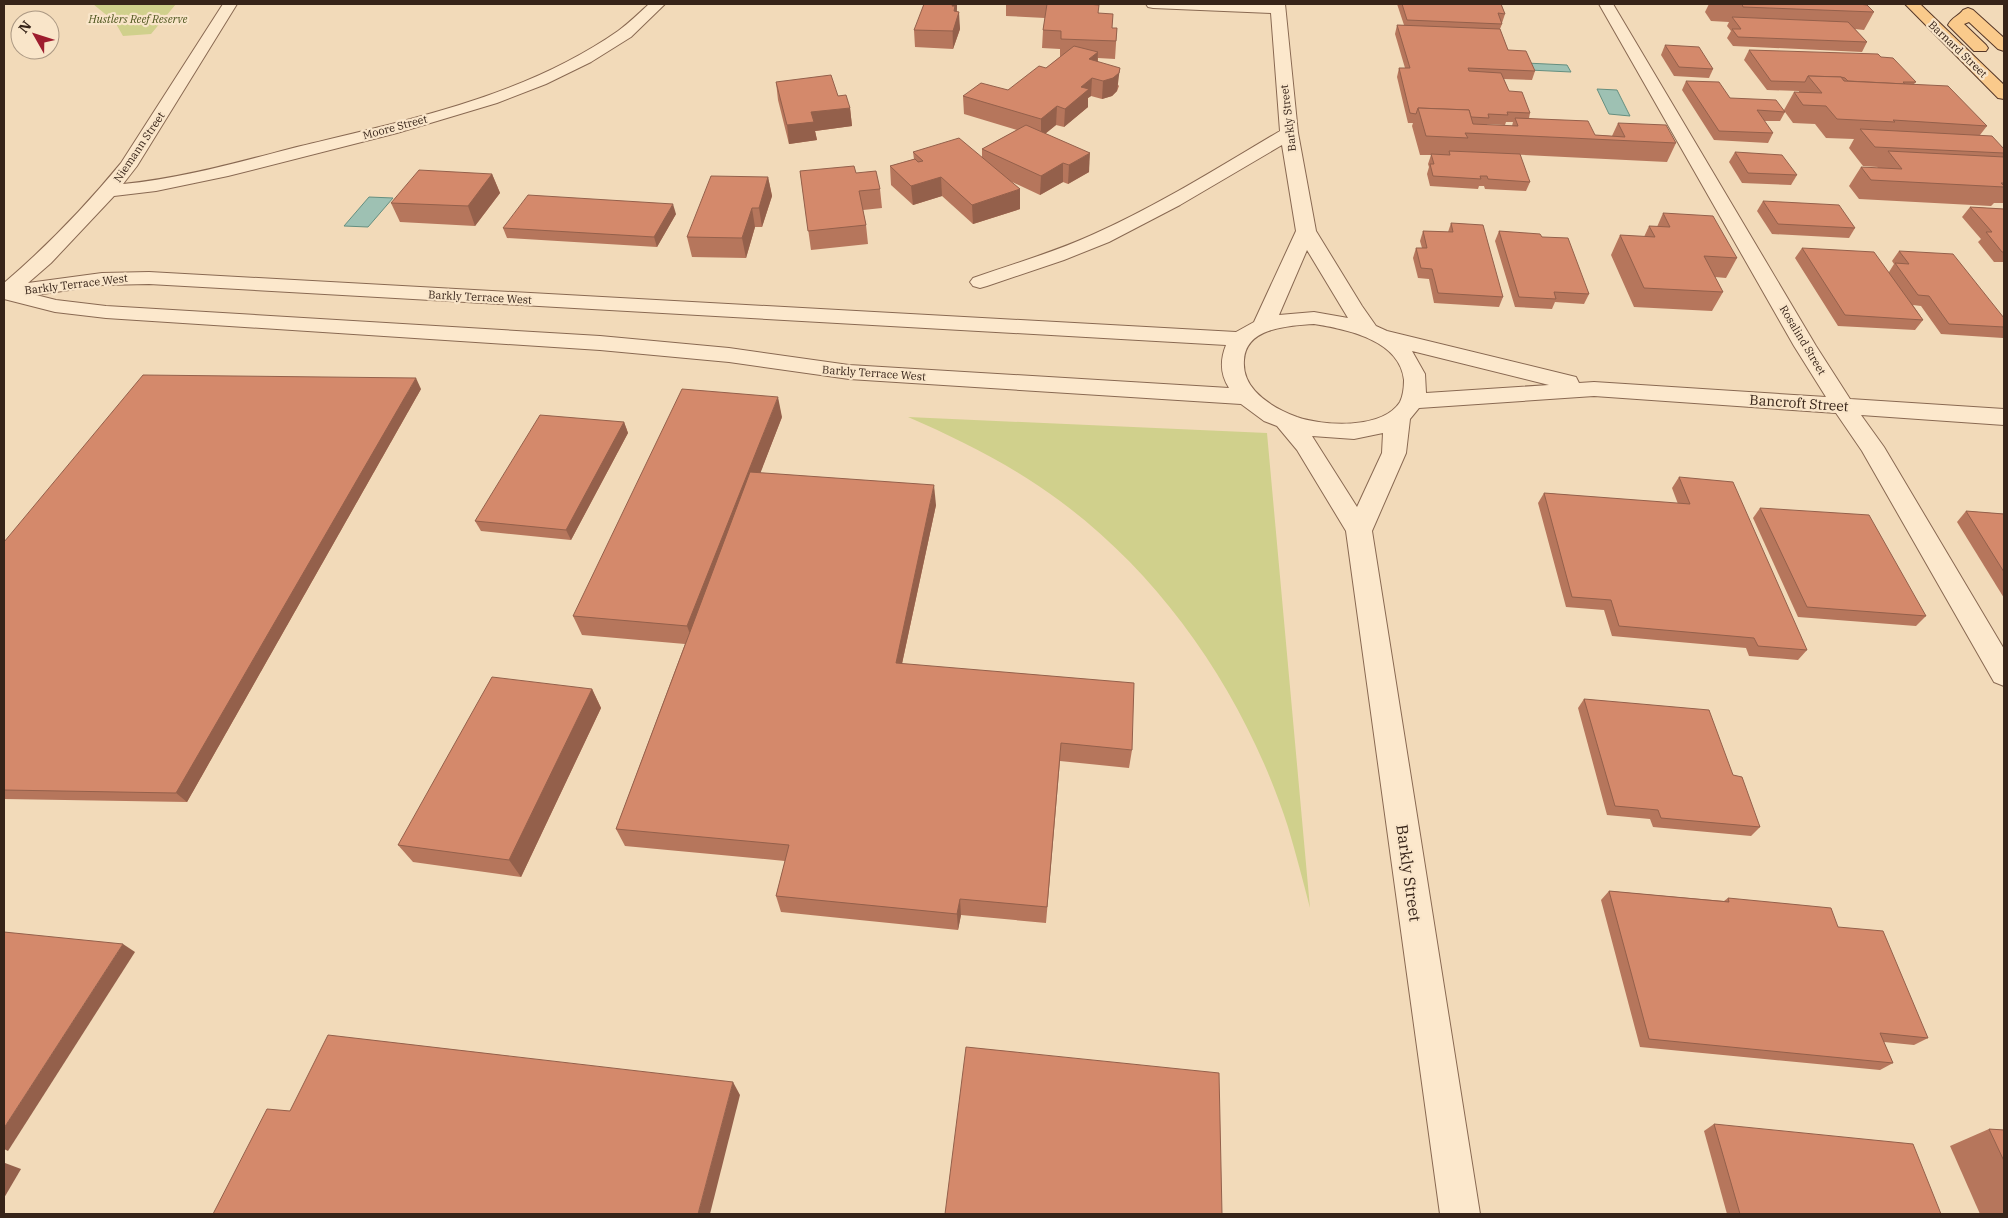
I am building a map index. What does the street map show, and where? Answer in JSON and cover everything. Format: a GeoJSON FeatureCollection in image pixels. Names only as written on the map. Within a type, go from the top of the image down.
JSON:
{"type":"FeatureCollection","features":[{"type":"Feature","properties":{"kind":"main road","name":"Barnard Street"},"geometry":{"type":"LineString","coordinates":[[1912,4],[2004,94]]}},
{"type":"Feature","properties":{"kind":"main road"},"geometry":{"type":"LineString","coordinates":[[1991,59],[1956,25],[1964,9],[2004,46]]}},
{"type":"Feature","properties":{"kind":"street","name":"Niemann Street"},"geometry":{"type":"LineString","coordinates":[[4,293],[32,271],[108,191],[128,166],[230,4]]}},
{"type":"Feature","properties":{"kind":"street","name":"Moore Street"},"geometry":{"type":"LineString","coordinates":[[108,191],[153,187],[206,175],[409,125],[480,102],[537,81],[582,60],[622,37],[645,18],[658,4]]}},
{"type":"Feature","properties":{"kind":"street"},"geometry":{"type":"LineString","coordinates":[[1152,4],[1278,6]]}},
{"type":"Feature","properties":{"kind":"street","name":"Rosalind Street"},"geometry":{"type":"LineString","coordinates":[[1606,4],[1805,346],[1843,406],[1872,447],[2004,674]]}},
{"type":"Feature","properties":{"kind":"street","name":"Barkly Street"},"geometry":{"type":"LineString","coordinates":[[1278,6],[1289,133],[1306,231],[1352,308],[1374,333]]}},
{"type":"Feature","properties":{"kind":"street"},"geometry":{"type":"LineString","coordinates":[[980,282],[1078,248],[1131,224],[1178,199],[1289,133]]}},
{"type":"Feature","properties":{"kind":"street"},"geometry":{"type":"LineString","coordinates":[[1263,326],[1306,231]]}},
{"type":"Feature","properties":{"kind":"street","name":"Barkly Terrace West"},"geometry":{"type":"LineString","coordinates":[[4,293],[102,279],[149,278],[1242,339]]}},
{"type":"Feature","properties":{"kind":"street","name":"Barkly Terrace West"},"geometry":{"type":"LineString","coordinates":[[4,293],[55,306],[106,312],[600,343],[729,355],[849,372],[1247,398]]}},
{"type":"Feature","properties":{"kind":"street"},"geometry":{"type":"LineString","coordinates":[[1359,531],[1394,453],[1405,409],[1417,385],[1412,367],[1399,350],[1374,333],[1341,321],[1314,318],[1287,319],[1263,326],[1242,339],[1234,352],[1231,367],[1236,382],[1247,398],[1264,411],[1286,422],[1315,430],[1347,432],[1375,427],[1405,409]]}},
{"type":"Feature","properties":{"kind":"street","name":"Bancroft Street"},"geometry":{"type":"LineString","coordinates":[[1374,333],[1594,389]]}},
{"type":"Feature","properties":{"kind":"street","name":"Bancroft Street"},"geometry":{"type":"LineString","coordinates":[[1405,409],[1594,389],[2004,418]]}},
{"type":"Feature","properties":{"kind":"street","name":"Barkly Street"},"geometry":{"type":"LineString","coordinates":[[1286,422],[1306,445],[1359,531],[1460,1214]]}},
{"type":"Feature","properties":{"kind":"green space","name":"Hustlers Reef Reserve"},"geometry":{"type":"Polygon","coordinates":[[[93,4],[176,4],[151,34],[123,36],[115,22],[93,4]]]}},
{"type":"Feature","properties":{"kind":"green space"},"geometry":{"type":"Polygon","coordinates":[[[908,417],[1267,433],[1310,908],[1288,827],[1271,780],[1250,734],[1226,689],[1199,646],[1168,605],[1135,567],[1099,532],[1060,501],[1024,476],[986,454],[908,417]]]}},
{"type":"Feature","properties":{"kind":"shaded area"},"geometry":{"type":"Polygon","coordinates":[[[1526,63],[1567,65],[1571,72],[1529,70],[1526,63]]]}},
{"type":"Feature","properties":{"kind":"shaded area"},"geometry":{"type":"Polygon","coordinates":[[[1597,89],[1617,90],[1630,116],[1609,114],[1597,89]]]}},
{"type":"Feature","properties":{"kind":"shaded area"},"geometry":{"type":"Polygon","coordinates":[[[369,197],[393,198],[368,227],[344,226],[369,197]]]}},
{"type":"Feature","properties":{"kind":"building"},"geometry":{"type":"Polygon","coordinates":[[[924,4],[953,4],[952,6],[955,6],[954,11],[959,12],[953,31],[914,30],[924,4]]]}},
{"type":"Feature","properties":{"kind":"building"},"geometry":{"type":"Polygon","coordinates":[[[1047,4],[1099,5],[1098,13],[1113,14],[1112,28],[1117,28],[1116,41],[1061,39],[1061,31],[1043,30],[1047,4]]]}},
{"type":"Feature","properties":{"kind":"building"},"geometry":{"type":"Polygon","coordinates":[[[1402,4],[1501,4],[1505,14],[1498,13],[1502,24],[1407,20],[1402,4]]]}},
{"type":"Feature","properties":{"kind":"building"},"geometry":{"type":"Polygon","coordinates":[[[1742,4],[1858,4],[1867,5],[1874,12],[1743,7],[1742,4]]]}},
{"type":"Feature","properties":{"kind":"building"},"geometry":{"type":"Polygon","coordinates":[[[1732,17],[1848,22],[1867,42],[1738,37],[1732,29],[1741,29],[1732,17]]]}},
{"type":"Feature","properties":{"kind":"building"},"geometry":{"type":"Polygon","coordinates":[[[1397,25],[1500,29],[1508,50],[1526,51],[1535,71],[1468,68],[1469,71],[1501,73],[1509,91],[1522,92],[1530,113],[1507,112],[1508,115],[1488,114],[1489,118],[1471,117],[1469,110],[1418,108],[1416,114],[1410,113],[1399,68],[1410,68],[1397,25]]]}},
{"type":"Feature","properties":{"kind":"building"},"geometry":{"type":"Polygon","coordinates":[[[1665,45],[1699,47],[1713,69],[1679,67],[1665,45]]]}},
{"type":"Feature","properties":{"kind":"building"},"geometry":{"type":"Polygon","coordinates":[[[1074,46],[1098,52],[1089,59],[1120,68],[1119,73],[1113,78],[1103,81],[1092,78],[1081,87],[1089,89],[1065,109],[1057,106],[1041,119],[963,96],[981,83],[1008,90],[1039,66],[1046,68],[1074,46]]]}},
{"type":"Feature","properties":{"kind":"building"},"geometry":{"type":"Polygon","coordinates":[[[1749,50],[1878,54],[1881,57],[1893,58],[1916,82],[1903,82],[1905,84],[1848,81],[1841,77],[1808,76],[1805,82],[1771,81],[1749,50]]]}},
{"type":"Feature","properties":{"kind":"building"},"geometry":{"type":"Polygon","coordinates":[[[831,75],[838,96],[846,95],[850,108],[811,112],[814,122],[787,125],[776,82],[831,75]]]}},
{"type":"Feature","properties":{"kind":"building"},"geometry":{"type":"Polygon","coordinates":[[[1808,76],[1841,77],[1844,81],[1948,86],[1987,126],[1893,120],[1895,122],[1837,119],[1826,106],[1803,105],[1794,92],[1822,93],[1808,76]]]}},
{"type":"Feature","properties":{"kind":"building"},"geometry":{"type":"Polygon","coordinates":[[[1686,81],[1719,82],[1730,98],[1776,100],[1785,112],[1757,110],[1773,133],[1719,131],[1686,81]]]}},
{"type":"Feature","properties":{"kind":"building"},"geometry":{"type":"Polygon","coordinates":[[[1418,108],[1469,110],[1473,124],[1518,126],[1515,118],[1588,121],[1595,135],[1625,137],[1618,123],[1666,125],[1676,143],[1465,133],[1468,138],[1426,136],[1418,108]]]}},
{"type":"Feature","properties":{"kind":"building"},"geometry":{"type":"Polygon","coordinates":[[[1026,125],[1090,153],[1069,165],[1063,163],[1041,176],[982,149],[1026,125]]]}},
{"type":"Feature","properties":{"kind":"building"},"geometry":{"type":"Polygon","coordinates":[[[1860,129],[1992,136],[2004,149],[2004,153],[1875,147],[1860,129]]]}},
{"type":"Feature","properties":{"kind":"building"},"geometry":{"type":"Polygon","coordinates":[[[959,138],[1020,189],[972,205],[941,177],[911,186],[890,166],[915,159],[918,162],[923,161],[913,152],[959,138]]]}},
{"type":"Feature","properties":{"kind":"building"},"geometry":{"type":"Polygon","coordinates":[[[1449,151],[1520,154],[1530,182],[1488,179],[1487,176],[1480,176],[1481,179],[1433,176],[1430,164],[1434,164],[1431,154],[1450,155],[1449,151]]]}},
{"type":"Feature","properties":{"kind":"building"},"geometry":{"type":"Polygon","coordinates":[[[1888,151],[2004,157],[2004,183],[2001,183],[2004,187],[1871,180],[1861,167],[1902,169],[1888,151]]]}},
{"type":"Feature","properties":{"kind":"building"},"geometry":{"type":"Polygon","coordinates":[[[1735,152],[1782,155],[1797,175],[1748,173],[1735,152]]]}},
{"type":"Feature","properties":{"kind":"building"},"geometry":{"type":"Polygon","coordinates":[[[854,166],[856,173],[876,171],[880,189],[859,191],[866,225],[808,231],[800,171],[854,166]]]}},
{"type":"Feature","properties":{"kind":"building"},"geometry":{"type":"Polygon","coordinates":[[[419,170],[492,174],[468,206],[391,203],[419,170]]]}},
{"type":"Feature","properties":{"kind":"building"},"geometry":{"type":"Polygon","coordinates":[[[711,176],[768,177],[759,208],[752,208],[742,238],[687,237],[711,176]]]}},
{"type":"Feature","properties":{"kind":"building"},"geometry":{"type":"Polygon","coordinates":[[[528,195],[673,204],[654,237],[503,228],[528,195]]]}},
{"type":"Feature","properties":{"kind":"building"},"geometry":{"type":"Polygon","coordinates":[[[1763,201],[1839,205],[1855,228],[1778,224],[1763,201]]]}},
{"type":"Feature","properties":{"kind":"building"},"geometry":{"type":"Polygon","coordinates":[[[1970,207],[2004,209],[2004,252],[1986,232],[1992,232],[1970,207]]]}},
{"type":"Feature","properties":{"kind":"building"},"geometry":{"type":"Polygon","coordinates":[[[1663,213],[1713,216],[1737,258],[1704,256],[1723,292],[1644,288],[1620,235],[1655,237],[1649,226],[1670,227],[1663,213]]]}},
{"type":"Feature","properties":{"kind":"building"},"geometry":{"type":"Polygon","coordinates":[[[1451,223],[1483,225],[1503,297],[1438,293],[1432,269],[1421,268],[1416,248],[1427,248],[1423,231],[1453,232],[1451,223]]]}},
{"type":"Feature","properties":{"kind":"building"},"geometry":{"type":"Polygon","coordinates":[[[1499,231],[1540,234],[1542,237],[1568,238],[1589,294],[1554,292],[1556,299],[1519,297],[1499,231]]]}},
{"type":"Feature","properties":{"kind":"building"},"geometry":{"type":"Polygon","coordinates":[[[1802,248],[1874,252],[1923,320],[1845,315],[1802,248]]]}},
{"type":"Feature","properties":{"kind":"building"},"geometry":{"type":"Polygon","coordinates":[[[1899,251],[1953,254],[2004,318],[2004,327],[1949,324],[1929,296],[1918,295],[1895,263],[1909,264],[1899,251]]]}},
{"type":"Feature","properties":{"kind":"building"},"geometry":{"type":"Polygon","coordinates":[[[143,375],[416,378],[176,793],[4,790],[4,542],[143,375]]]}},
{"type":"Feature","properties":{"kind":"building"},"geometry":{"type":"Polygon","coordinates":[[[682,389],[778,397],[687,626],[573,616],[682,389]]]}},
{"type":"Feature","properties":{"kind":"building"},"geometry":{"type":"Polygon","coordinates":[[[540,415],[624,422],[566,530],[475,521],[540,415]]]}},
{"type":"Feature","properties":{"kind":"building"},"geometry":{"type":"Polygon","coordinates":[[[750,472],[934,485],[896,663],[1134,683],[1132,750],[1061,743],[1047,907],[960,899],[957,914],[776,896],[789,845],[616,829],[750,472]]]}},
{"type":"Feature","properties":{"kind":"building"},"geometry":{"type":"Polygon","coordinates":[[[1679,477],[1733,482],[1807,650],[1758,646],[1754,638],[1619,626],[1611,600],[1572,597],[1544,493],[1690,504],[1679,477]]]}},
{"type":"Feature","properties":{"kind":"building"},"geometry":{"type":"Polygon","coordinates":[[[1760,508],[1869,515],[1926,616],[1807,607],[1760,508]]]}},
{"type":"Feature","properties":{"kind":"building"},"geometry":{"type":"Polygon","coordinates":[[[1966,511],[2004,514],[2004,572],[1966,511]]]}},
{"type":"Feature","properties":{"kind":"building"},"geometry":{"type":"Polygon","coordinates":[[[492,677],[592,689],[509,860],[398,845],[492,677]]]}},
{"type":"Feature","properties":{"kind":"building"},"geometry":{"type":"Polygon","coordinates":[[[1584,699],[1709,710],[1733,775],[1742,777],[1760,827],[1661,818],[1658,810],[1615,806],[1584,699]]]}},
{"type":"Feature","properties":{"kind":"building"},"geometry":{"type":"Polygon","coordinates":[[[1609,891],[1729,902],[1728,898],[1831,908],[1838,927],[1883,931],[1928,1038],[1880,1033],[1893,1063],[1649,1039],[1609,891]]]}},
{"type":"Feature","properties":{"kind":"building"},"geometry":{"type":"Polygon","coordinates":[[[4,932],[123,944],[4,1128],[4,932]]]}},
{"type":"Feature","properties":{"kind":"building"},"geometry":{"type":"Polygon","coordinates":[[[328,1035],[733,1082],[698,1214],[213,1214],[267,1109],[290,1111],[328,1035]]]}},
{"type":"Feature","properties":{"kind":"building"},"geometry":{"type":"Polygon","coordinates":[[[966,1047],[1219,1073],[1222,1214],[945,1214],[966,1047]]]}},
{"type":"Feature","properties":{"kind":"building"},"geometry":{"type":"Polygon","coordinates":[[[1714,1124],[1913,1144],[1941,1214],[1740,1214],[1714,1124]]]}},
{"type":"Feature","properties":{"kind":"building"},"geometry":{"type":"Polygon","coordinates":[[[1989,1129],[2004,1130],[2004,1161],[1989,1129]]]}}]}
